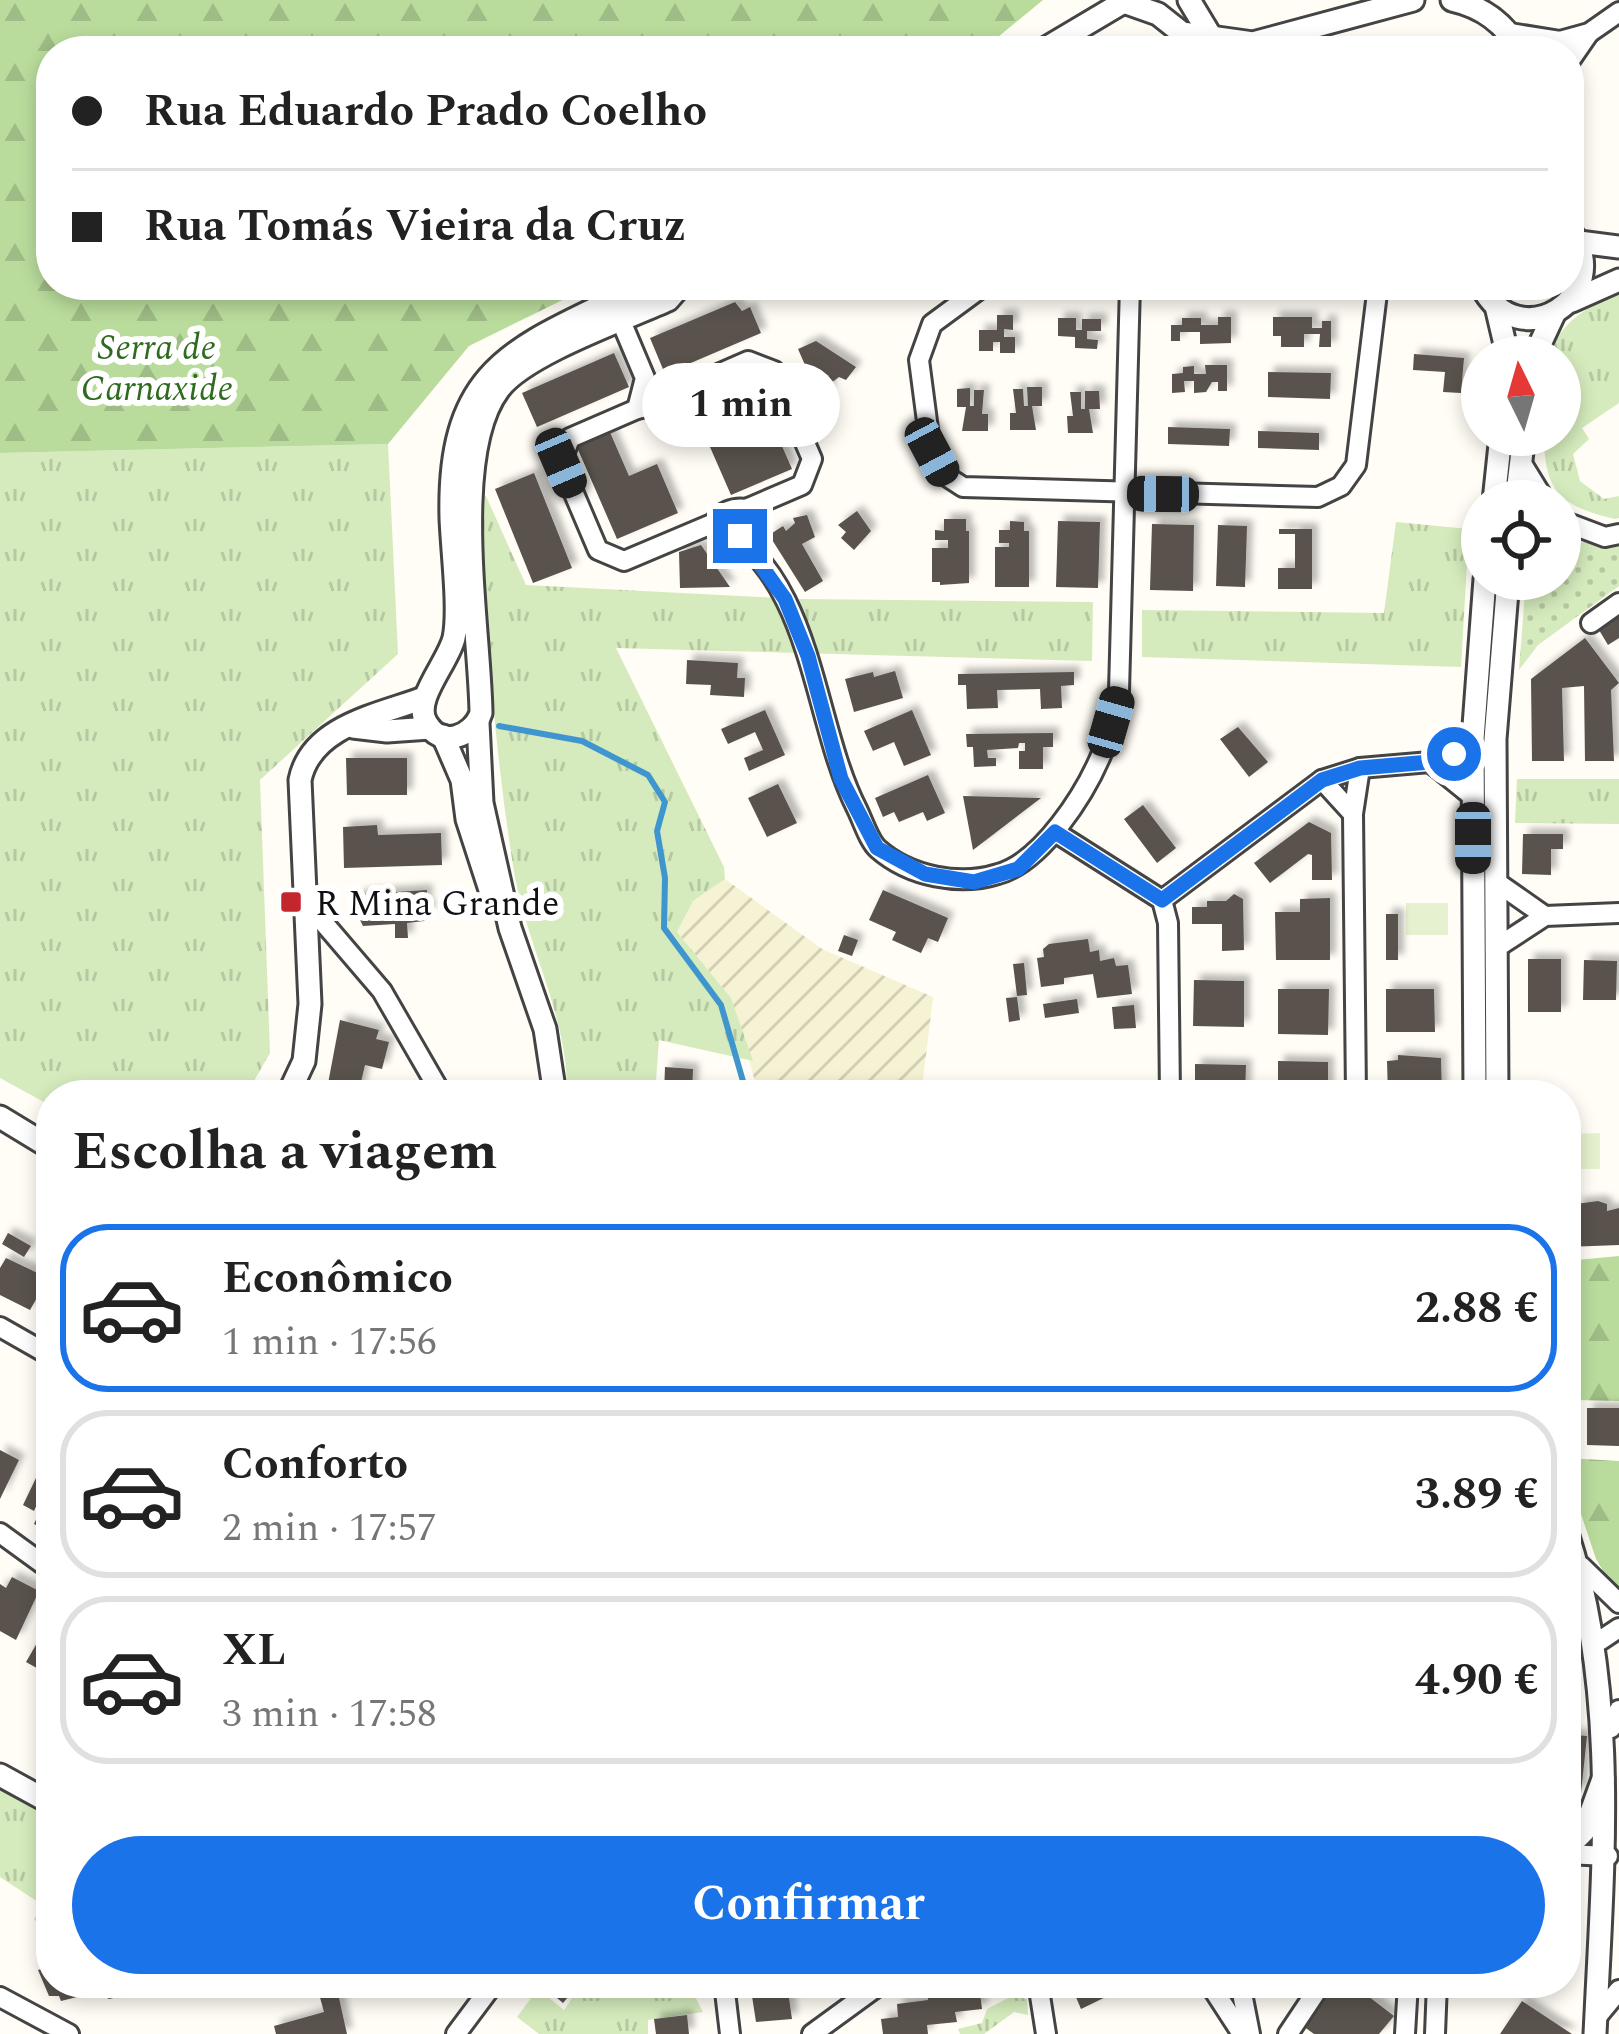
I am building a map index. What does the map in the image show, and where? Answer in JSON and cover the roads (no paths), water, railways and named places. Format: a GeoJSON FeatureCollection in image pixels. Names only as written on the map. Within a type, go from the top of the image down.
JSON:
{"type":"FeatureCollection","features":[{"type":"Feature","properties":{"kind":"street"},"geometry":{"type":"LineString","coordinates":[[1059,36],[1105,0]]}},
{"type":"Feature","properties":{"kind":"street"},"geometry":{"type":"LineString","coordinates":[[1190,0],[1211,36]]}},
{"type":"Feature","properties":{"kind":"street"},"geometry":{"type":"LineString","coordinates":[[1279,36],[1413,0]]}},
{"type":"Feature","properties":{"kind":"street"},"geometry":{"type":"LineString","coordinates":[[1452,0],[1478,6],[1509,36]]}},
{"type":"Feature","properties":{"kind":"street"},"geometry":{"type":"LineString","coordinates":[[1066,36],[1125,1],[1195,36]]}},
{"type":"Feature","properties":{"kind":"street"},"geometry":{"type":"LineString","coordinates":[[1581,36],[1619,12]]}},
{"type":"Feature","properties":{"kind":"street"},"geometry":{"type":"LineString","coordinates":[[1584,40],[1589,33]]}},
{"type":"Feature","properties":{"kind":"street"},"geometry":{"type":"LineString","coordinates":[[1584,239],[1619,248]]}},
{"type":"Feature","properties":{"kind":"street"},"geometry":{"type":"LineString","coordinates":[[1584,297],[1619,280]]}},
{"type":"Feature","properties":{"kind":"street"},"geometry":{"type":"LineString","coordinates":[[510,928],[486,885],[461,780],[422,714],[454,636],[451,490],[457,430],[484,379],[523,345],[614,300]]}},
{"type":"Feature","properties":{"kind":"street"},"geometry":{"type":"LineString","coordinates":[[636,300],[624,306],[621,322],[645,378],[637,409]]}},
{"type":"Feature","properties":{"kind":"street"},"geometry":{"type":"LineString","coordinates":[[553,1080],[545,1029],[510,928],[482,802],[472,488],[477,433],[500,388],[532,362],[668,300]]}},
{"type":"Feature","properties":{"kind":"street"},"geometry":{"type":"LineString","coordinates":[[965,300],[932,324],[920,361],[932,452],[943,474],[963,487],[1318,497],[1341,486],[1356,465],[1376,300]]}},
{"type":"Feature","properties":{"kind":"street"},"geometry":{"type":"LineString","coordinates":[[714,523],[740,536],[785,599],[808,656],[841,779],[877,848],[925,874],[974,882],[1018,869],[1055,832],[1102,753],[1119,691],[1130,300]]}},
{"type":"Feature","properties":{"kind":"street"},"geometry":{"type":"LineString","coordinates":[[1488,300],[1501,336]]}},
{"type":"Feature","properties":{"kind":"street"},"geometry":{"type":"LineString","coordinates":[[1497,300],[1524,319],[1578,300]]}},
{"type":"Feature","properties":{"kind":"street"},"geometry":{"type":"LineString","coordinates":[[1546,336],[1567,300]]}},
{"type":"Feature","properties":{"kind":"street"},"geometry":{"type":"LineString","coordinates":[[562,326],[584,326],[604,316],[621,322]]}},
{"type":"Feature","properties":{"kind":"street"},"geometry":{"type":"LineString","coordinates":[[748,362],[774,371],[812,459],[802,485],[746,509],[726,512],[714,523],[624,561],[598,550],[561,463],[570,438],[637,409],[660,405],[677,392],[748,362]]}},
{"type":"Feature","properties":{"kind":"street"},"geometry":{"type":"LineString","coordinates":[[645,378],[677,392]]}},
{"type":"Feature","properties":{"kind":"street"},"geometry":{"type":"LineString","coordinates":[[1519,480],[1522,456]]}},
{"type":"Feature","properties":{"kind":"street"},"geometry":{"type":"LineString","coordinates":[[1521,462],[1532,480]]}},
{"type":"Feature","properties":{"kind":"street"},"geometry":{"type":"LineString","coordinates":[[740,536],[746,509]]}},
{"type":"Feature","properties":{"kind":"street"},"geometry":{"type":"LineString","coordinates":[[1581,528],[1605,537],[1619,534]]}},
{"type":"Feature","properties":{"kind":"street"},"geometry":{"type":"LineString","coordinates":[[1475,1080],[1473,739],[1483,600]]}},
{"type":"Feature","properties":{"kind":"street"},"geometry":{"type":"LineString","coordinates":[[1497,1080],[1495,740],[1506,600]]}},
{"type":"Feature","properties":{"kind":"street"},"geometry":{"type":"LineString","coordinates":[[1592,623],[1619,603]]}},
{"type":"Feature","properties":{"kind":"street"},"geometry":{"type":"LineString","coordinates":[[295,1080],[304,1061],[310,1004],[300,780],[304,758],[316,744],[347,726],[454,678],[478,693]]}},
{"type":"Feature","properties":{"kind":"street"},"geometry":{"type":"LineString","coordinates":[[347,726],[463,736],[478,723]]}},
{"type":"Feature","properties":{"kind":"street"},"geometry":{"type":"LineString","coordinates":[[1162,900],[1322,780],[1360,768],[1430,762],[1454,754],[1473,739]]}},
{"type":"Feature","properties":{"kind":"street"},"geometry":{"type":"LineString","coordinates":[[1430,762],[1472,796]]}},
{"type":"Feature","properties":{"kind":"street"},"geometry":{"type":"LineString","coordinates":[[1356,1080],[1352,814],[1360,768]]}},
{"type":"Feature","properties":{"kind":"street"},"geometry":{"type":"LineString","coordinates":[[1322,780],[1352,814]]}},
{"type":"Feature","properties":{"kind":"street"},"geometry":{"type":"LineString","coordinates":[[1055,832],[1162,900],[1168,923],[1170,1080]]}},
{"type":"Feature","properties":{"kind":"street"},"geometry":{"type":"LineString","coordinates":[[1495,881],[1545,916]]}},
{"type":"Feature","properties":{"kind":"street"},"geometry":{"type":"LineString","coordinates":[[305,901],[382,991],[433,1080]]}},
{"type":"Feature","properties":{"kind":"street"},"geometry":{"type":"LineString","coordinates":[[1496,948],[1545,916],[1619,913]]}},
{"type":"Feature","properties":{"kind":"street"},"geometry":{"type":"LineString","coordinates":[[0,1117],[36,1139]]}},
{"type":"Feature","properties":{"kind":"street"},"geometry":{"type":"LineString","coordinates":[[0,1327],[36,1347]]}},
{"type":"Feature","properties":{"kind":"street"},"geometry":{"type":"LineString","coordinates":[[0,1533],[36,1559]]}},
{"type":"Feature","properties":{"kind":"street"},"geometry":{"type":"LineString","coordinates":[[1581,1565],[1619,1603]]}},
{"type":"Feature","properties":{"kind":"street"},"geometry":{"type":"LineString","coordinates":[[1581,1565],[1613,1638],[1615,1719],[1596,2026]]}},
{"type":"Feature","properties":{"kind":"street"},"geometry":{"type":"LineString","coordinates":[[1581,1836],[1609,1762]]}},
{"type":"Feature","properties":{"kind":"street"},"geometry":{"type":"LineString","coordinates":[[0,1775],[36,1795]]}},
{"type":"Feature","properties":{"kind":"street"},"geometry":{"type":"LineString","coordinates":[[1581,1853],[1608,1856]]}},
{"type":"Feature","properties":{"kind":"street"},"geometry":{"type":"LineString","coordinates":[[1601,1920],[1619,1937]]}},
{"type":"Feature","properties":{"kind":"street"},"geometry":{"type":"LineString","coordinates":[[1596,2026],[1619,1990]]}},
{"type":"Feature","properties":{"kind":"street"},"geometry":{"type":"LineString","coordinates":[[0,1997],[69,2034]]}},
{"type":"Feature","properties":{"kind":"street"},"geometry":{"type":"LineString","coordinates":[[456,2034],[483,1998]]}},
{"type":"Feature","properties":{"kind":"street"},"geometry":{"type":"LineString","coordinates":[[726,1998],[730,2034]]}},
{"type":"Feature","properties":{"kind":"street"},"geometry":{"type":"LineString","coordinates":[[812,2034],[861,1998]]}},
{"type":"Feature","properties":{"kind":"street"},"geometry":{"type":"LineString","coordinates":[[1040,1998],[1043,2032]]}},
{"type":"Feature","properties":{"kind":"street"},"geometry":{"type":"LineString","coordinates":[[1220,1998],[1246,2034]]}},
{"type":"Feature","properties":{"kind":"street"},"geometry":{"type":"LineString","coordinates":[[1242,1998],[1246,2034]]}},
{"type":"Feature","properties":{"kind":"street"},"geometry":{"type":"LineString","coordinates":[[1288,2034],[1312,1998]]}},
{"type":"Feature","properties":{"kind":"street"},"geometry":{"type":"LineString","coordinates":[[1405,2034],[1407,1998]]}},
{"type":"Feature","properties":{"kind":"street"},"geometry":{"type":"LineString","coordinates":[[1436,2034],[1437,1998]]}},
{"type":"Feature","properties":{"kind":"waterway"},"geometry":{"type":"LineString","coordinates":[[499,726],[582,741],[648,775],[665,802],[657,831],[665,878],[664,928],[721,1005],[743,1080]]}},
{"type":"Feature","properties":{"kind":"place","name":"R Mina Grande"},"geometry":{"type":"Point","coordinates":[291,902]}},
{"type":"Feature","properties":{"kind":"park label","name":"Serra de Carnaxide"},"geometry":{"type":"Point","coordinates":[157,366]}}]}
